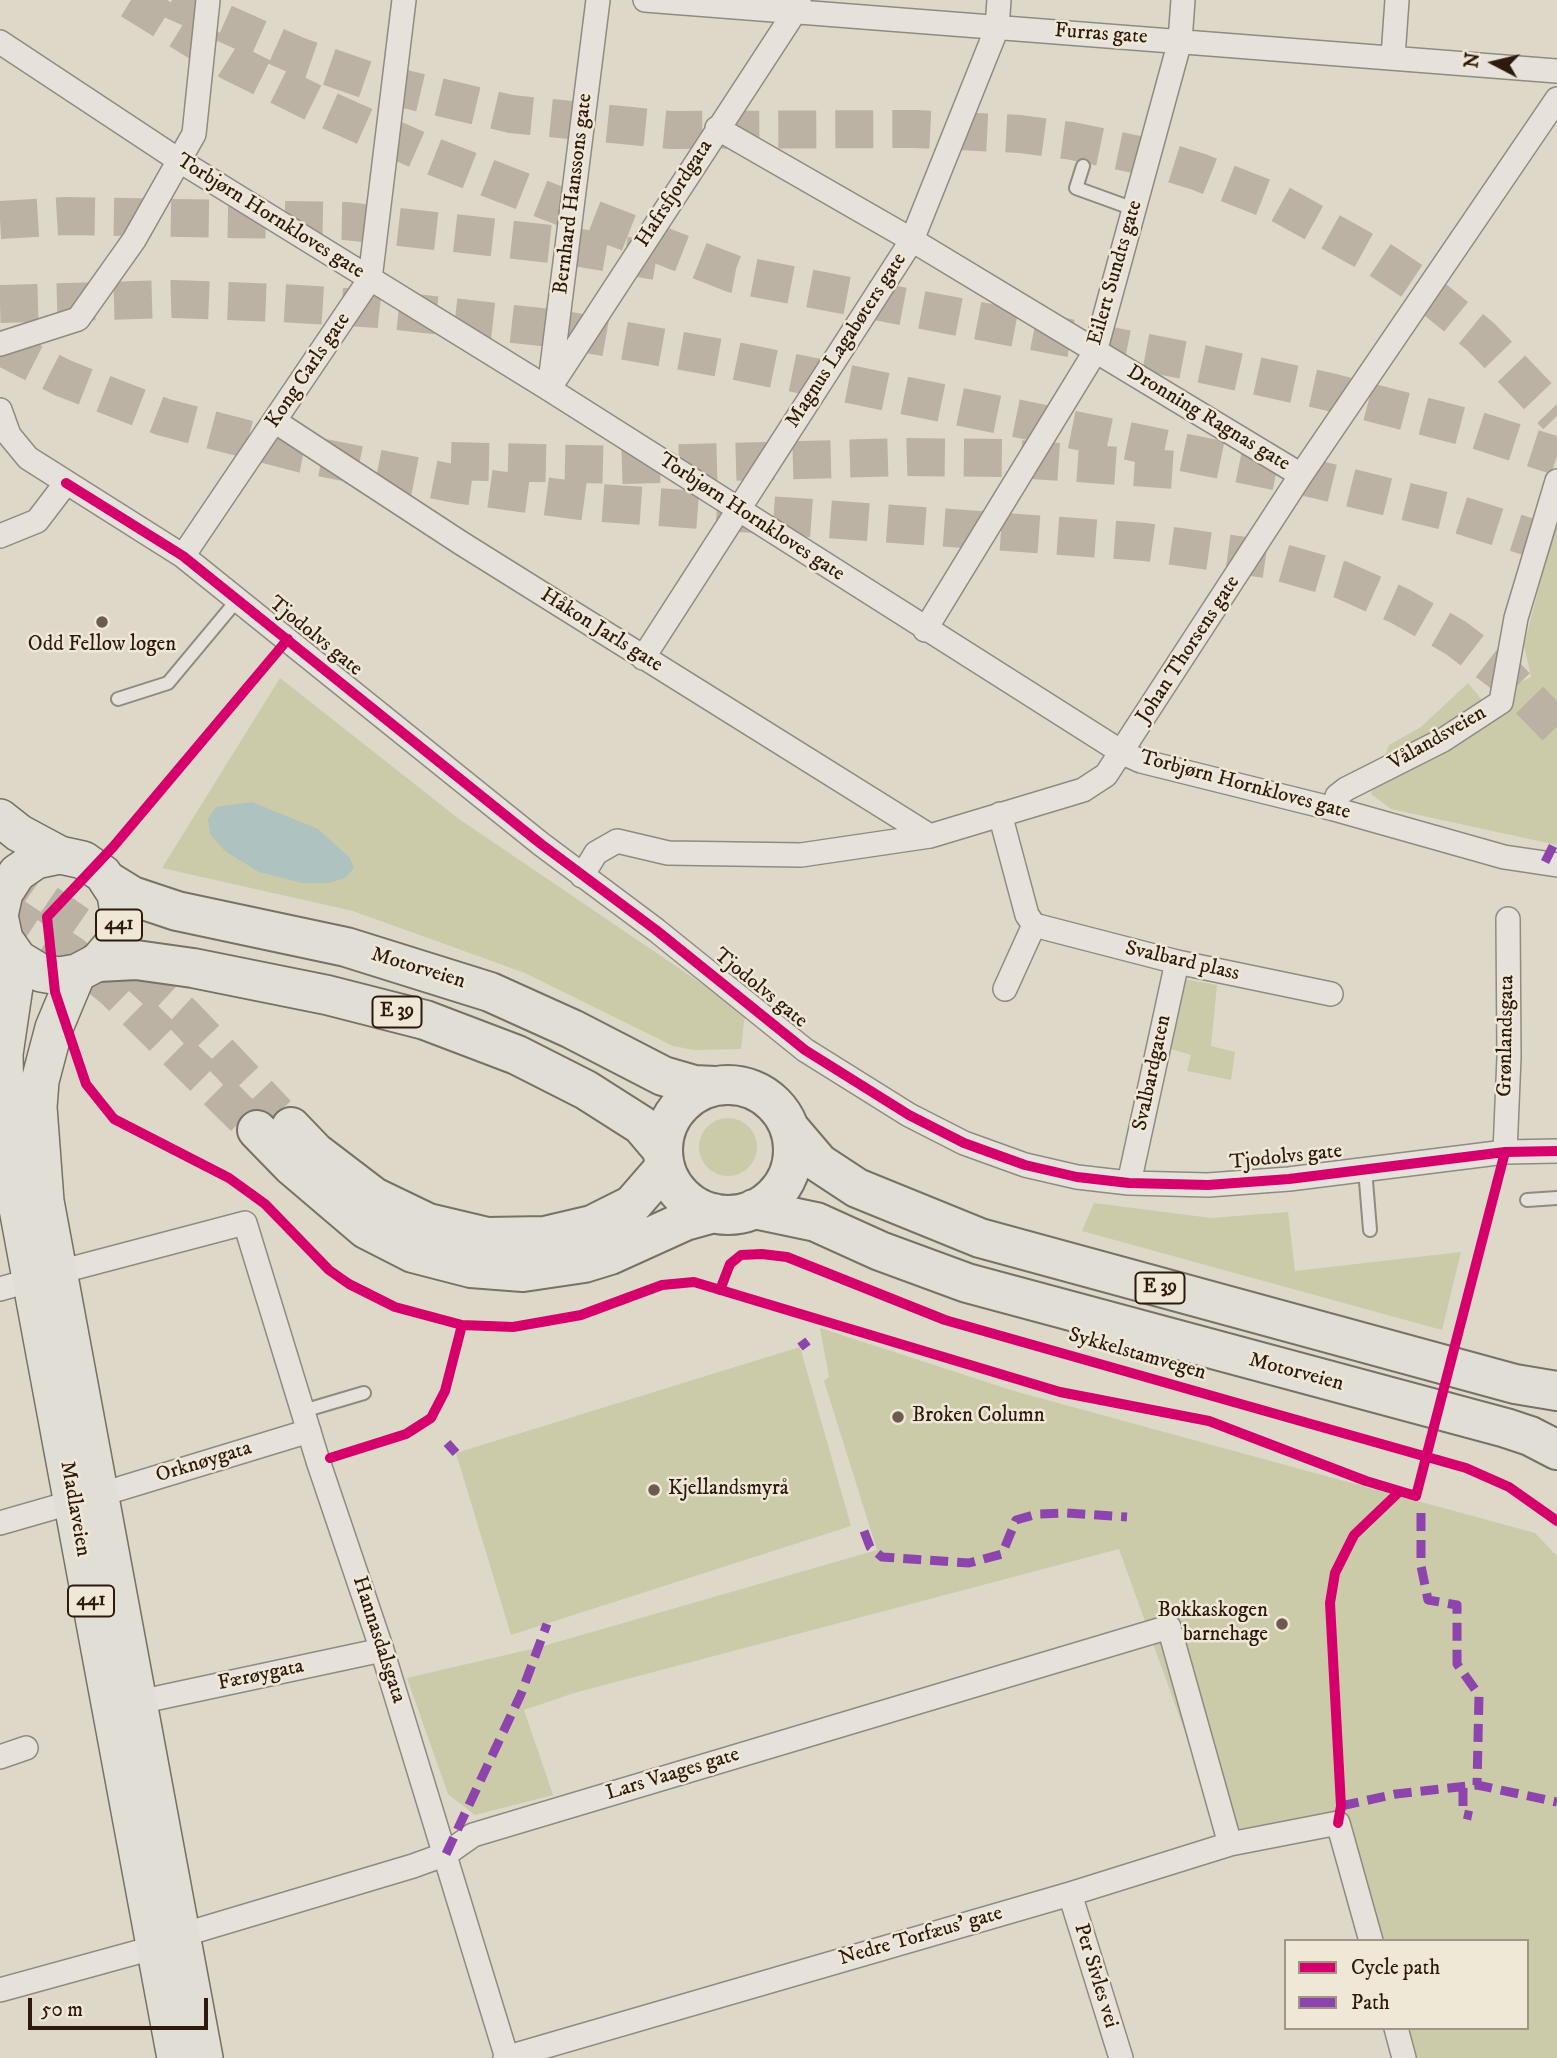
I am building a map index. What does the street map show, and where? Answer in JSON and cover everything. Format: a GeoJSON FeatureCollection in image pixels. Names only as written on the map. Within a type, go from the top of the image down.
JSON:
{"type":"FeatureCollection","features":[{"type":"Feature","properties":{"kind":"highway","name":"Motorveien"},"geometry":{"type":"LineString","coordinates":[[111,883],[132,896],[177,911],[346,947],[490,992],[572,1029],[663,1076],[694,1085],[715,1086]]}},
{"type":"Feature","properties":{"kind":"highway","name":"E 39"},"geometry":{"type":"LineString","coordinates":[[88,967],[136,960],[192,968],[327,995],[425,1020],[506,1050],[576,1084],[641,1125],[664,1159],[683,1197],[713,1213]]}},
{"type":"Feature","properties":{"kind":"highway","name":"E 39"},"geometry":{"type":"LineString","coordinates":[[754,1209],[741,1213],[713,1213],[685,1221],[610,1255],[584,1263],[523,1272],[471,1268],[413,1253],[366,1229],[292,1166],[267,1122],[315,1152],[374,1197],[428,1223],[486,1237],[545,1236],[592,1225],[632,1205],[664,1159],[668,1126],[681,1104],[691,1096],[715,1086],[730,1084],[761,1093],[773,1102],[790,1129],[819,1163],[857,1188],[937,1223],[980,1238],[1515,1384],[1557,1391]]}},
{"type":"Feature","properties":{"kind":"highway"},"geometry":{"type":"LineString","coordinates":[[754,1209],[773,1196],[788,1176],[793,1145],[790,1129]]}},
{"type":"Feature","properties":{"kind":"highway","name":"Motorveien"},"geometry":{"type":"LineString","coordinates":[[754,1209],[816,1222],[880,1251],[967,1283],[1506,1428],[1557,1450]]}},
{"type":"Feature","properties":{"kind":"main road","name":"441"},"geometry":{"type":"LineString","coordinates":[[0,818],[19,833],[60,855],[83,860],[111,883],[119,906],[118,931],[114,943],[88,967]]}},
{"type":"Feature","properties":{"kind":"main road"},"geometry":{"type":"LineString","coordinates":[[0,911],[4,893],[17,873],[36,860],[60,855]]}},
{"type":"Feature","properties":{"kind":"main road"},"geometry":{"type":"LineString","coordinates":[[0,920],[4,939],[18,959],[33,969],[50,975],[88,967]]}},
{"type":"Feature","properties":{"kind":"main road","name":"Madlaveien"},"geometry":{"type":"LineString","coordinates":[[18,959],[4,1054],[3,1131],[31,1280],[139,1702],[194,1932],[204,2058]]}},
{"type":"Feature","properties":{"kind":"main road","name":"Madlaveien"},"geometry":{"type":"LineString","coordinates":[[31,1280],[45,1201],[39,1094],[46,1053],[88,967]]}},
{"type":"Feature","properties":{"kind":"main road","name":"Madlaveien"},"geometry":{"type":"LineString","coordinates":[[86,1498],[176,2058]]}},
{"type":"Feature","properties":{"kind":"street"},"geometry":{"type":"LineString","coordinates":[[0,344],[78,319],[134,240],[194,134],[208,0]]}},
{"type":"Feature","properties":{"kind":"street","name":"Kong Carls gate"},"geometry":{"type":"LineString","coordinates":[[183,556],[276,422],[370,279],[404,0]]}},
{"type":"Feature","properties":{"kind":"street","name":"Bernhard Hanssons gate"},"geometry":{"type":"LineString","coordinates":[[549,389],[598,0]]}},
{"type":"Feature","properties":{"kind":"street","name":"Furras gate"},"geometry":{"type":"LineString","coordinates":[[645,0],[798,5],[997,28],[1557,71]]}},
{"type":"Feature","properties":{"kind":"street","name":"Magnus Lagabøters gate"},"geometry":{"type":"LineString","coordinates":[[643,658],[912,240],[997,28],[999,0]]}},
{"type":"Feature","properties":{"kind":"street","name":"Eilert Sundts gate"},"geometry":{"type":"LineString","coordinates":[[925,630],[1096,352],[1180,41],[1183,0]]}},
{"type":"Feature","properties":{"kind":"street"},"geometry":{"type":"LineString","coordinates":[[1393,57],[1398,0]]}},
{"type":"Feature","properties":{"kind":"street","name":"Hafrsfjordgata"},"geometry":{"type":"LineString","coordinates":[[549,389],[798,5]]}},
{"type":"Feature","properties":{"kind":"street","name":"Torbjørn Hornkloves gate"},"geometry":{"type":"LineString","coordinates":[[0,42],[180,161],[549,389],[925,630],[1123,753],[1174,770],[1334,809],[1504,857],[1557,865]]}},
{"type":"Feature","properties":{"kind":"street","name":"Johan Thorsens gate"},"geometry":{"type":"LineString","coordinates":[[582,876],[596,853],[617,841],[668,853],[801,855],[930,836],[1083,790],[1106,775],[1123,753],[1301,475],[1557,99]]}},
{"type":"Feature","properties":{"kind":"street","name":"Dronning Ragnas gate"},"geometry":{"type":"LineString","coordinates":[[717,128],[912,240],[1301,475]]}},
{"type":"Feature","properties":{"kind":"street","name":"Tjodolvs gate"},"geometry":{"type":"LineString","coordinates":[[0,410],[17,448],[66,483],[183,556],[582,876],[656,930],[805,1050],[909,1115],[964,1143],[1025,1165],[1077,1177],[1129,1183],[1208,1185],[1505,1152],[1557,1151]]}},
{"type":"Feature","properties":{"kind":"street","name":"Håkon Jarls gate"},"geometry":{"type":"LineString","coordinates":[[276,422],[643,658],[930,836]]}},
{"type":"Feature","properties":{"kind":"street","name":"Vålandsveien"},"geometry":{"type":"LineString","coordinates":[[1334,809],[1337,796],[1346,789],[1443,740],[1501,702],[1516,618],[1557,481]]}},
{"type":"Feature","properties":{"kind":"street"},"geometry":{"type":"LineString","coordinates":[[0,536],[25,529],[37,521],[66,483]]}},
{"type":"Feature","properties":{"kind":"street"},"geometry":{"type":"LineString","coordinates":[[1000,814],[1027,915],[1034,925],[1005,989]]}},
{"type":"Feature","properties":{"kind":"street","name":"Grønlandsgata"},"geometry":{"type":"LineString","coordinates":[[1505,1152],[1509,1057],[1508,919]]}},
{"type":"Feature","properties":{"kind":"street","name":"Svalbard plass"},"geometry":{"type":"LineString","coordinates":[[1034,925],[1177,962],[1331,994]]}},
{"type":"Feature","properties":{"kind":"street","name":"Svalbardgaten"},"geometry":{"type":"LineString","coordinates":[[1129,1183],[1177,962]]}},
{"type":"Feature","properties":{"kind":"street","name":"Hannasdalsgata"},"geometry":{"type":"LineString","coordinates":[[31,1280],[245,1223],[446,1854],[506,2058]]}},
{"type":"Feature","properties":{"kind":"street","name":"Orknøygata"},"geometry":{"type":"LineString","coordinates":[[0,1523],[86,1498],[306,1421]]}},
{"type":"Feature","properties":{"kind":"street","name":"Lars Vaages gate"},"geometry":{"type":"LineString","coordinates":[[194,1932],[446,1854],[473,1835],[1169,1627],[1230,1844]]}},
{"type":"Feature","properties":{"kind":"street","name":"Færøygata"},"geometry":{"type":"LineString","coordinates":[[139,1702],[382,1650]]}},
{"type":"Feature","properties":{"kind":"street"},"geometry":{"type":"LineString","coordinates":[[0,1757],[26,1748]]}},
{"type":"Feature","properties":{"kind":"street","name":"Nedre Torfæus' gate"},"geometry":{"type":"LineString","coordinates":[[506,2058],[1070,1894],[1230,1844],[1338,1823],[1370,1939]]}},
{"type":"Feature","properties":{"kind":"street","name":"Per Sivles vei"},"geometry":{"type":"LineString","coordinates":[[1070,1894],[1121,2058]]}},
{"type":"Feature","properties":{"kind":"street"},"geometry":{"type":"LineString","coordinates":[[0,1990],[138,1952]]}},
{"type":"Feature","properties":{"kind":"street"},"geometry":{"type":"LineString","coordinates":[[1397,2030],[1404,2058]]}},
{"type":"Feature","properties":{"kind":"lane"},"geometry":{"type":"LineString","coordinates":[[1083,166],[1076,188],[1134,209]]}},
{"type":"Feature","properties":{"kind":"lane"},"geometry":{"type":"LineString","coordinates":[[118,699],[168,683],[238,599]]}},
{"type":"Feature","properties":{"kind":"lane"},"geometry":{"type":"LineString","coordinates":[[1365,1169],[1370,1230]]}},
{"type":"Feature","properties":{"kind":"lane"},"geometry":{"type":"LineString","coordinates":[[1527,1200],[1557,1198]]}},
{"type":"Feature","properties":{"kind":"lane"},"geometry":{"type":"LineString","coordinates":[[306,1421],[364,1393]]}},
{"type":"Feature","properties":{"kind":"green space"},"geometry":{"type":"Polygon","coordinates":[[[1557,518],[1557,845],[1391,809],[1371,794],[1389,745],[1421,727],[1468,683],[1483,701],[1531,677],[1524,645],[1557,518]]]}},
{"type":"Feature","properties":{"kind":"green space"},"geometry":{"type":"Polygon","coordinates":[[[280,678],[459,819],[745,1013],[741,1049],[694,1050],[673,1046],[525,973],[353,911],[162,868],[280,678]]]}},
{"type":"Feature","properties":{"kind":"green space"},"geometry":{"type":"Polygon","coordinates":[[[1184,979],[1217,985],[1211,1046],[1235,1052],[1231,1080],[1187,1071],[1191,1055],[1168,1048],[1184,979]]]}},
{"type":"Feature","properties":{"kind":"green space"},"geometry":{"type":"Polygon","coordinates":[[[728,1118],[739,1120],[752,1131],[757,1147],[755,1158],[744,1171],[728,1176],[717,1174],[704,1163],[699,1147],[701,1136],[712,1123],[728,1118]]]}},
{"type":"Feature","properties":{"kind":"green space"},"geometry":{"type":"Polygon","coordinates":[[[1094,1203],[1211,1218],[1288,1212],[1295,1271],[1461,1252],[1442,1330],[1082,1231],[1094,1203]]]}},
{"type":"Feature","properties":{"kind":"green space"},"geometry":{"type":"Polygon","coordinates":[[[820,1328],[1014,1391],[1535,1533],[1557,1556],[1557,2058],[1402,2058],[1394,2030],[1529,2030],[1529,1939],[1368,1939],[1333,1814],[1221,1832],[1119,1549],[574,1693],[524,1710],[553,1795],[475,1815],[448,1794],[407,1678],[540,1647],[877,1550],[824,1381],[829,1377],[820,1328]]]}},
{"type":"Feature","properties":{"kind":"green space","name":"Kjellandsmyrå"},"geometry":{"type":"Polygon","coordinates":[[[800,1347],[851,1526],[511,1635],[456,1453],[800,1347]]]}},
{"type":"Feature","properties":{"kind":"shaded area"},"geometry":{"type":"Polygon","coordinates":[[[252,802],[318,829],[350,858],[354,868],[345,878],[329,883],[302,883],[259,872],[225,851],[210,834],[208,819],[216,807],[252,802]]]}},
{"type":"Feature","properties":{"kind":"tunnel"},"geometry":{"type":"LineString","coordinates":[[131,0],[231,62],[328,110],[427,154],[734,274],[1184,360],[1330,392],[1473,429],[1557,456]]}},
{"type":"Feature","properties":{"kind":"tunnel"},"geometry":{"type":"LineString","coordinates":[[172,0],[298,56],[367,80],[511,114],[671,130],[916,129],[1020,134],[1072,141],[1158,159],[1280,204],[1376,257],[1412,281],[1481,337],[1557,416]]}},
{"type":"Feature","properties":{"kind":"tunnel"},"geometry":{"type":"LineString","coordinates":[[0,220],[66,216],[346,221],[569,246],[656,261]]}},
{"type":"Feature","properties":{"kind":"tunnel"},"geometry":{"type":"LineString","coordinates":[[0,304],[173,299],[281,303],[379,309],[559,329],[721,358],[1319,480],[1457,514],[1557,546]]}},
{"type":"Feature","properties":{"kind":"tunnel"},"geometry":{"type":"LineString","coordinates":[[0,346],[63,378],[163,417],[303,454],[462,485],[588,502],[1145,542],[1273,560],[1342,580],[1400,606],[1456,638],[1507,677],[1557,728]]}},
{"type":"Feature","properties":{"kind":"tunnel"},"geometry":{"type":"LineString","coordinates":[[451,461],[620,465],[908,457],[1003,458],[1177,470]]}},
{"type":"Feature","properties":{"kind":"tunnel"},"geometry":{"type":"LineString","coordinates":[[0,871],[90,933],[133,969],[184,1016],[277,1114]]}},
{"type":"Feature","properties":{"kind":"tunnel"},"geometry":{"type":"LineString","coordinates":[[0,908],[72,955],[114,989],[257,1130]]}},
{"type":"Feature","properties":{"kind":"marked path"},"geometry":{"type":"LineString","coordinates":[[1545,862],[1557,838]]}},
{"type":"Feature","properties":{"kind":"marked path"},"geometry":{"type":"LineString","coordinates":[[800,1347],[808,1341]]}},
{"type":"Feature","properties":{"kind":"marked path"},"geometry":{"type":"LineString","coordinates":[[447,1443],[456,1453]]}},
{"type":"Feature","properties":{"kind":"marked path"},"geometry":{"type":"LineString","coordinates":[[864,1531],[870,1547],[882,1557],[969,1563],[1002,1554],[1016,1520],[1037,1514],[1066,1513],[1127,1517]]}},
{"type":"Feature","properties":{"kind":"marked path"},"geometry":{"type":"LineString","coordinates":[[1421,1513],[1421,1566],[1428,1600],[1457,1605],[1457,1664],[1479,1695],[1477,1785]]}},
{"type":"Feature","properties":{"kind":"marked path"},"geometry":{"type":"LineString","coordinates":[[446,1854],[521,1694],[547,1624]]}},
{"type":"Feature","properties":{"kind":"marked path"},"geometry":{"type":"LineString","coordinates":[[1341,1806],[1396,1794],[1477,1785],[1557,1802]]}},
{"type":"Feature","properties":{"kind":"marked path"},"geometry":{"type":"LineString","coordinates":[[1463,1788],[1463,1814],[1472,1816]]}},
{"type":"Feature","properties":{"kind":"cycle path"},"geometry":{"type":"LineString","coordinates":[[66,483],[183,556],[541,844],[656,930],[805,1050],[909,1115],[964,1143],[1025,1165],[1077,1177],[1129,1183],[1208,1185],[1289,1179],[1505,1152],[1557,1151]]}},
{"type":"Feature","properties":{"kind":"cycle path"},"geometry":{"type":"LineString","coordinates":[[288,639],[113,847],[47,917],[55,992],[86,1084],[114,1119],[229,1178],[265,1204],[329,1270],[349,1284],[395,1307],[462,1325],[513,1327],[581,1315],[662,1285],[694,1282],[1060,1392],[1209,1421],[1366,1481],[1416,1496],[1505,1152]]}},
{"type":"Feature","properties":{"kind":"cycle path","name":"Sykkelstamvegen"},"geometry":{"type":"LineString","coordinates":[[720,1290],[730,1264],[741,1255],[787,1257],[945,1320],[1466,1468],[1509,1487],[1557,1521]]}},
{"type":"Feature","properties":{"kind":"cycle path"},"geometry":{"type":"LineString","coordinates":[[330,1458],[406,1434],[431,1418],[445,1391],[462,1325]]}},
{"type":"Feature","properties":{"kind":"cycle path"},"geometry":{"type":"LineString","coordinates":[[1338,1823],[1341,1806],[1330,1603],[1335,1573],[1354,1535],[1399,1492]]}},
{"type":"Feature","properties":{"kind":"place","name":"Odd Fellow logen"},"geometry":{"type":"Point","coordinates":[102,622]}},
{"type":"Feature","properties":{"kind":"place","name":"Broken Column"},"geometry":{"type":"Point","coordinates":[898,1417]}},
{"type":"Feature","properties":{"kind":"place","name":"Kjellandsmyrå"},"geometry":{"type":"Point","coordinates":[654,1490]}},
{"type":"Feature","properties":{"kind":"place","name":"Bokkaskogen barnehage"},"geometry":{"type":"Point","coordinates":[1282,1624]}}]}
